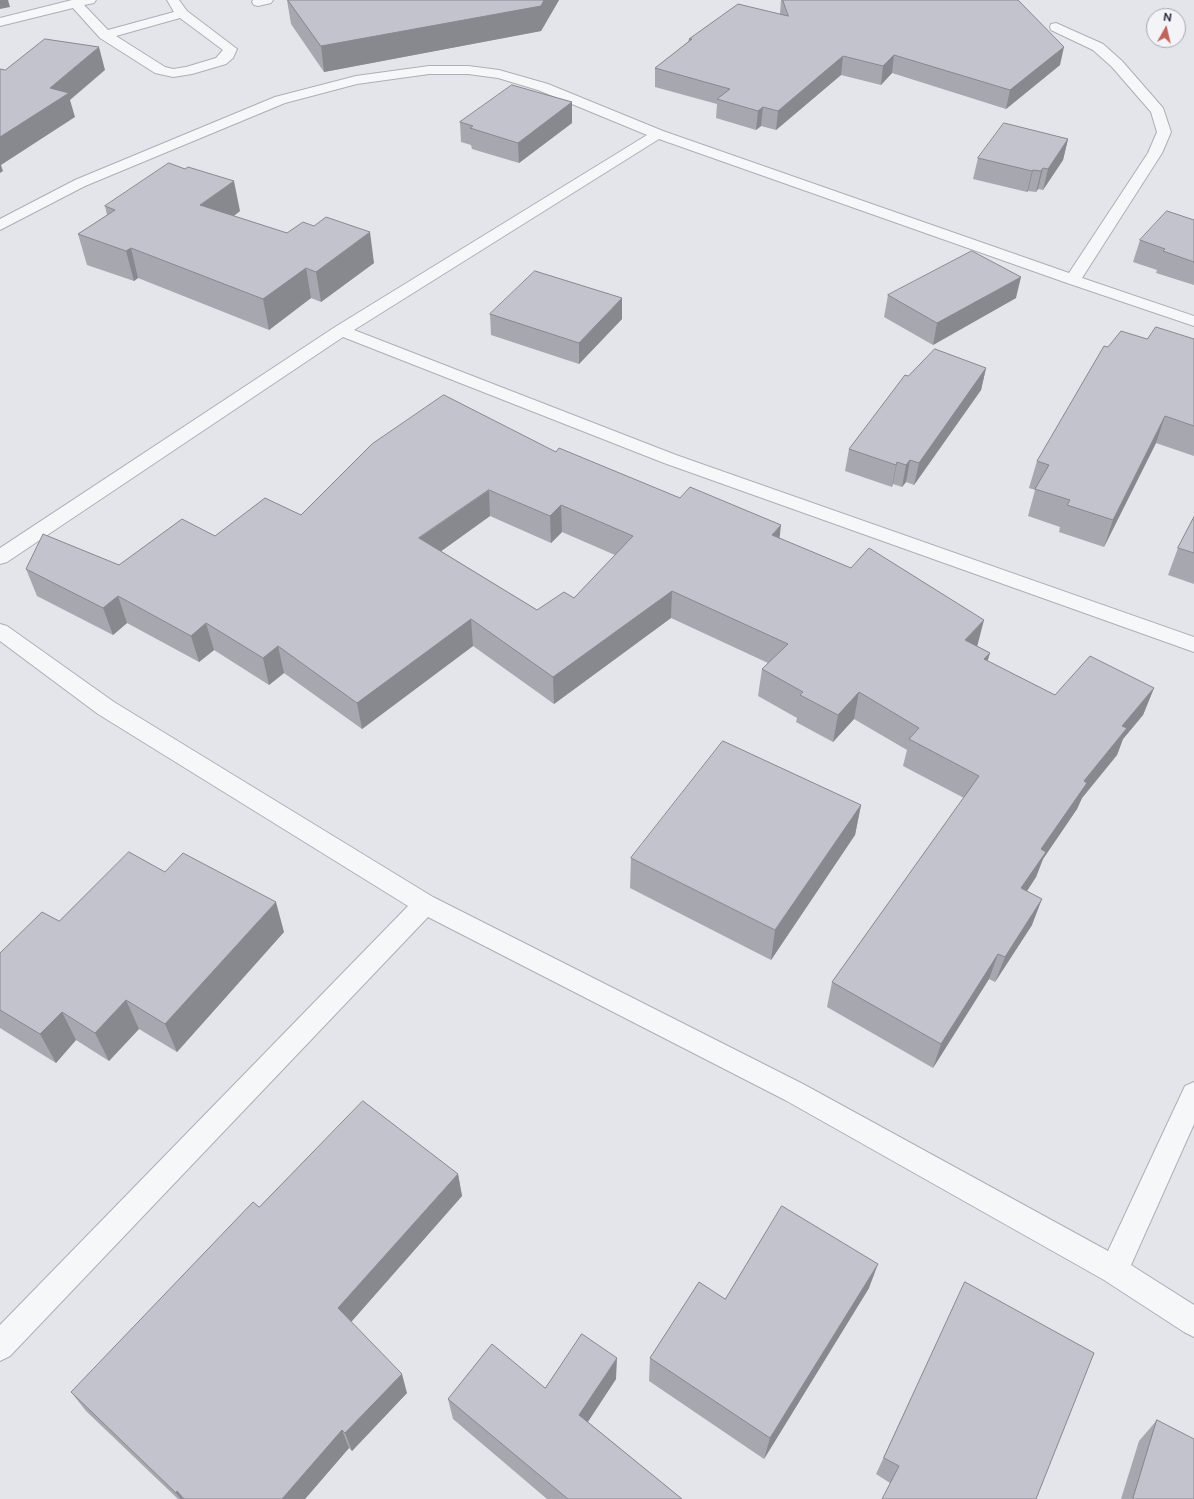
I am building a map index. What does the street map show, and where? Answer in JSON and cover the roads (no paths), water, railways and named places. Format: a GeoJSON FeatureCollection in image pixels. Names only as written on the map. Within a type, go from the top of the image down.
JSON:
{"type":"FeatureCollection","features":[{"type":"Feature","properties":{"kind":"street"},"geometry":{"type":"LineString","coordinates":[[0,22],[91,0]]}},
{"type":"Feature","properties":{"kind":"street"},"geometry":{"type":"LineString","coordinates":[[75,3],[105,35],[160,70],[173,73],[187,71],[221,61],[228,55],[230,49],[182,14],[173,0]]}},
{"type":"Feature","properties":{"kind":"street"},"geometry":{"type":"LineString","coordinates":[[105,35],[182,14]]}},
{"type":"Feature","properties":{"kind":"street"},"geometry":{"type":"LineString","coordinates":[[1056,26],[1098,47],[1117,64],[1158,111],[1164,132],[1156,153],[1072,280]]}},
{"type":"Feature","properties":{"kind":"street"},"geometry":{"type":"LineString","coordinates":[[0,225],[80,183],[280,100],[356,80],[429,70],[468,70],[499,74],[543,87],[658,134],[1072,280],[1194,321]]}},
{"type":"Feature","properties":{"kind":"street"},"geometry":{"type":"LineString","coordinates":[[0,556],[341,331],[658,134]]}},
{"type":"Feature","properties":{"kind":"street"},"geometry":{"type":"LineString","coordinates":[[341,331],[670,458],[1194,646]]}},
{"type":"Feature","properties":{"kind":"street"},"geometry":{"type":"LineString","coordinates":[[0,631],[106,708],[425,904],[794,1092],[1114,1270],[1194,1322]]}},
{"type":"Feature","properties":{"kind":"street"},"geometry":{"type":"LineString","coordinates":[[0,1346],[425,904]]}},
{"type":"Feature","properties":{"kind":"street"},"geometry":{"type":"LineString","coordinates":[[1114,1270],[1194,1094]]}}]}
